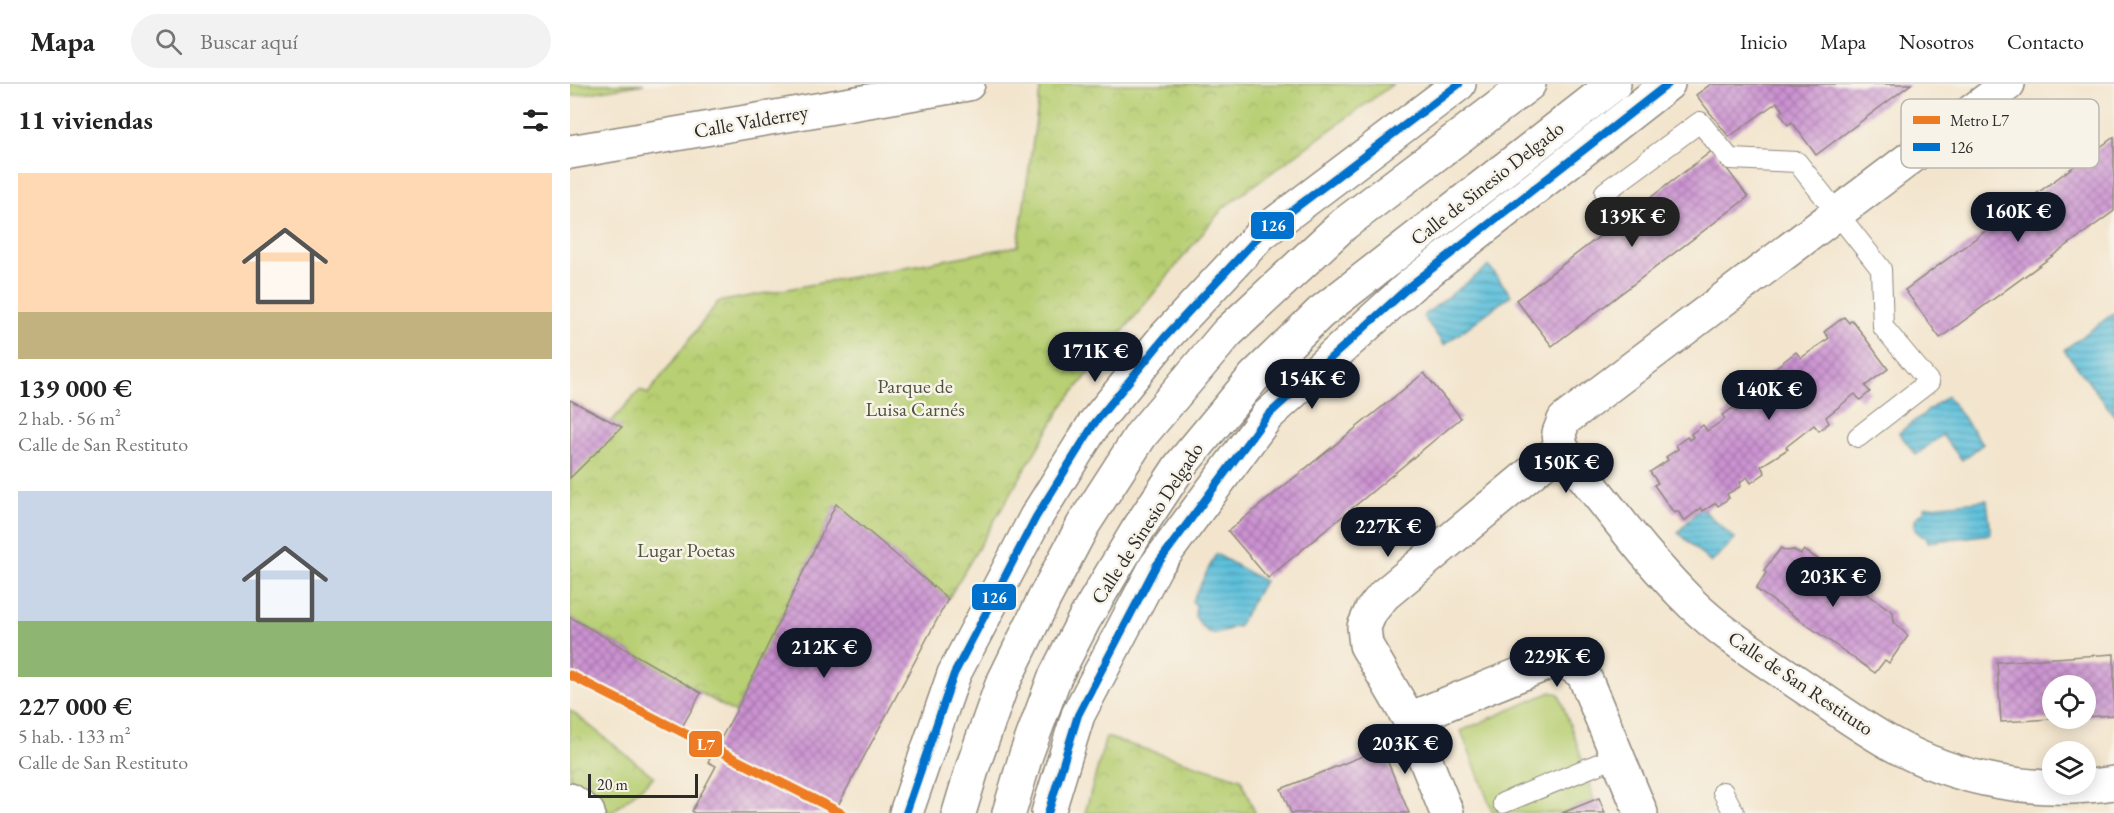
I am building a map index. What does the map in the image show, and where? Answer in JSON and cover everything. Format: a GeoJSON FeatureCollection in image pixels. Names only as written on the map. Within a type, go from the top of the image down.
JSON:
{"type":"FeatureCollection","features":[{"type":"Feature","properties":{"kind":"street","name":"Calle Valderrey"},"geometry":{"type":"LineString","coordinates":[[570,152],[968,84]]}},
{"type":"Feature","properties":{"kind":"street"},"geometry":{"type":"LineString","coordinates":[[906,813],[954,674],[1036,517],[1094,424],[1165,337],[1261,234],[1459,84]]}},
{"type":"Feature","properties":{"kind":"street"},"geometry":{"type":"LineString","coordinates":[[959,813],[974,763],[1006,676],[1083,525],[1141,435],[1227,333],[1344,224],[1529,84]]}},
{"type":"Feature","properties":{"kind":"street","name":"Calle de Sinesio Delgado"},"geometry":{"type":"LineString","coordinates":[[1009,813],[1026,755],[1054,679],[1084,620],[1137,531],[1180,466],[1254,376],[1320,313],[1614,84]]}},
{"type":"Feature","properties":{"kind":"street","name":"Calle de Sinesio Delgado"},"geometry":{"type":"LineString","coordinates":[[1048,813],[1078,715],[1156,566],[1267,416],[1412,285],[1668,84]]}},
{"type":"Feature","properties":{"kind":"street"},"geometry":{"type":"LineString","coordinates":[[1988,99],[2008,84]]}},
{"type":"Feature","properties":{"kind":"street"},"geometry":{"type":"LineString","coordinates":[[1447,813],[1409,719],[1366,645],[1364,627],[1371,611],[1384,595],[1560,448],[1563,420],[1901,165]]}},
{"type":"Feature","properties":{"kind":"street","name":"Calle de San Restituto"},"geometry":{"type":"LineString","coordinates":[[1560,448],[1658,567],[1693,605],[1736,641],[1889,742],[1938,766],[1995,782],[2049,787],[2114,783]]}},
{"type":"Feature","properties":{"kind":"street"},"geometry":{"type":"LineString","coordinates":[[1409,719],[1553,661],[1569,664],[1583,673],[1641,813]]}},
{"type":"Feature","properties":{"kind":"street"},"geometry":{"type":"LineString","coordinates":[[570,800],[588,813]]}},
{"type":"Feature","properties":{"kind":"lane"},"geometry":{"type":"LineString","coordinates":[[1605,192],[1700,122],[1731,159],[1797,162],[1881,269],[1883,327],[1929,382],[1858,437]]}},
{"type":"Feature","properties":{"kind":"lane"},"geometry":{"type":"LineString","coordinates":[[1503,803],[1618,756]]}},
{"type":"Feature","properties":{"kind":"lane"},"geometry":{"type":"LineString","coordinates":[[1723,792],[1734,813]]}},
{"type":"Feature","properties":{"kind":"green space"},"geometry":{"type":"Polygon","coordinates":[[[570,84],[644,84],[570,96],[570,84]]]}},
{"type":"Feature","properties":{"kind":"green space","name":"Parque de Luisa Carnés"},"geometry":{"type":"Polygon","coordinates":[[[1041,84],[1393,84],[1223,208],[1063,405],[948,599],[836,505],[735,713],[570,617],[570,467],[640,390],[648,394],[718,302],[1018,246],[1041,84]]]}},
{"type":"Feature","properties":{"kind":"green space"},"geometry":{"type":"Polygon","coordinates":[[[1551,692],[1559,694],[1594,800],[1562,813],[1493,813],[1461,731],[1551,692]]]}},
{"type":"Feature","properties":{"kind":"green space"},"geometry":{"type":"Polygon","coordinates":[[[570,710],[654,777],[611,813],[570,785],[570,710]]]}},
{"type":"Feature","properties":{"kind":"green space"},"geometry":{"type":"Polygon","coordinates":[[[1106,737],[1241,779],[1255,813],[1085,813],[1106,737]]]}},
{"type":"Feature","properties":{"kind":"water"},"geometry":{"type":"Polygon","coordinates":[[[1489,266],[1511,295],[1444,345],[1423,316],[1489,266]]]}},
{"type":"Feature","properties":{"kind":"water"},"geometry":{"type":"Polygon","coordinates":[[[2114,313],[2114,415],[2064,350],[2114,313]]]}},
{"type":"Feature","properties":{"kind":"water"},"geometry":{"type":"Polygon","coordinates":[[[1947,396],[1983,444],[1962,460],[1942,435],[1916,455],[1899,433],[1947,396]]]}},
{"type":"Feature","properties":{"kind":"water"},"geometry":{"type":"Polygon","coordinates":[[[1987,500],[1991,534],[1928,542],[1927,537],[1915,530],[1914,524],[1919,515],[1924,512],[1924,507],[1987,500]]]}},
{"type":"Feature","properties":{"kind":"water"},"geometry":{"type":"Polygon","coordinates":[[[1701,508],[1735,539],[1711,563],[1678,532],[1701,508]]]}},
{"type":"Feature","properties":{"kind":"water"},"geometry":{"type":"Polygon","coordinates":[[[1216,554],[1264,581],[1238,627],[1234,626],[1216,634],[1207,631],[1199,622],[1195,616],[1196,605],[1192,601],[1216,554]]]}},
{"type":"Feature","properties":{"kind":"building"},"geometry":{"type":"Polygon","coordinates":[[[1711,84],[1911,84],[1816,155],[1792,122],[1788,125],[1780,113],[1783,110],[1777,102],[1729,137],[1696,95],[1711,84]]]}},
{"type":"Feature","properties":{"kind":"building"},"geometry":{"type":"Polygon","coordinates":[[[2114,137],[2114,211],[1940,338],[1905,290],[2072,168],[2099,168],[2099,148],[2114,137]]]}},
{"type":"Feature","properties":{"kind":"building"},"geometry":{"type":"Polygon","coordinates":[[[1713,150],[1748,197],[1552,346],[1516,300],[1713,150]]]}},
{"type":"Feature","properties":{"kind":"building"},"geometry":{"type":"Polygon","coordinates":[[[1844,317],[1849,323],[1852,320],[1888,369],[1865,386],[1870,392],[1860,400],[1855,394],[1826,417],[1829,423],[1819,431],[1814,425],[1786,447],[1788,449],[1761,466],[1765,473],[1751,483],[1747,477],[1740,482],[1741,486],[1727,494],[1729,498],[1718,506],[1716,503],[1703,511],[1701,508],[1684,521],[1678,511],[1674,513],[1654,485],[1658,483],[1650,472],[1668,460],[1666,457],[1678,449],[1676,445],[1687,437],[1689,440],[1693,437],[1691,434],[1703,425],[1707,431],[1725,419],[1722,415],[1733,408],[1736,411],[1753,400],[1752,397],[1771,382],[1766,375],[1796,352],[1801,358],[1829,338],[1824,332],[1844,317]]]}},
{"type":"Feature","properties":{"kind":"building"},"geometry":{"type":"Polygon","coordinates":[[[1424,373],[1461,418],[1268,578],[1228,531],[1424,373]]]}},
{"type":"Feature","properties":{"kind":"building"},"geometry":{"type":"Polygon","coordinates":[[[570,400],[622,427],[570,478],[570,400]]]}},
{"type":"Feature","properties":{"kind":"building"},"geometry":{"type":"Polygon","coordinates":[[[836,504],[948,599],[834,813],[694,813],[692,811],[716,766],[708,762],[735,713],[836,504]]]}},
{"type":"Feature","properties":{"kind":"building"},"geometry":{"type":"Polygon","coordinates":[[[1781,548],[1786,551],[1794,550],[1801,554],[1804,550],[1821,561],[1822,569],[1837,579],[1840,575],[1893,612],[1894,622],[1908,636],[1889,663],[1885,660],[1875,673],[1756,589],[1766,573],[1764,570],[1781,548]]]}},
{"type":"Feature","properties":{"kind":"building"},"geometry":{"type":"Polygon","coordinates":[[[570,617],[701,693],[678,734],[570,672],[570,617]]]}},
{"type":"Feature","properties":{"kind":"building"},"geometry":{"type":"Polygon","coordinates":[[[2114,654],[2114,715],[2096,716],[2096,675],[2042,675],[2042,720],[2001,722],[1997,662],[2114,654]]]}},
{"type":"Feature","properties":{"kind":"building"},"geometry":{"type":"Polygon","coordinates":[[[1382,748],[1409,813],[1291,813],[1281,789],[1382,748]]]}},
{"type":"Feature","properties":{"kind":"building"},"geometry":{"type":"Polygon","coordinates":[[[1599,798],[1605,813],[1562,813],[1594,800],[1599,798]]]}},
{"type":"Feature","properties":{"kind":"metro line","name":"L7"},"geometry":{"type":"LineString","coordinates":[[570,675],[841,813]]}},
{"type":"Feature","properties":{"kind":"transit line","name":"126"},"geometry":{"type":"LineString","coordinates":[[906,813],[954,674],[1036,517],[1094,424],[1165,337],[1261,234],[1459,84]]}},
{"type":"Feature","properties":{"kind":"transit line","name":"126"},"geometry":{"type":"LineString","coordinates":[[1048,813],[1078,715],[1156,566],[1267,416],[1411,285],[1668,84]]}},
{"type":"Feature","properties":{"kind":"park label","name":"Lugar Poetas"},"geometry":{"type":"Point","coordinates":[686,550]}}]}
